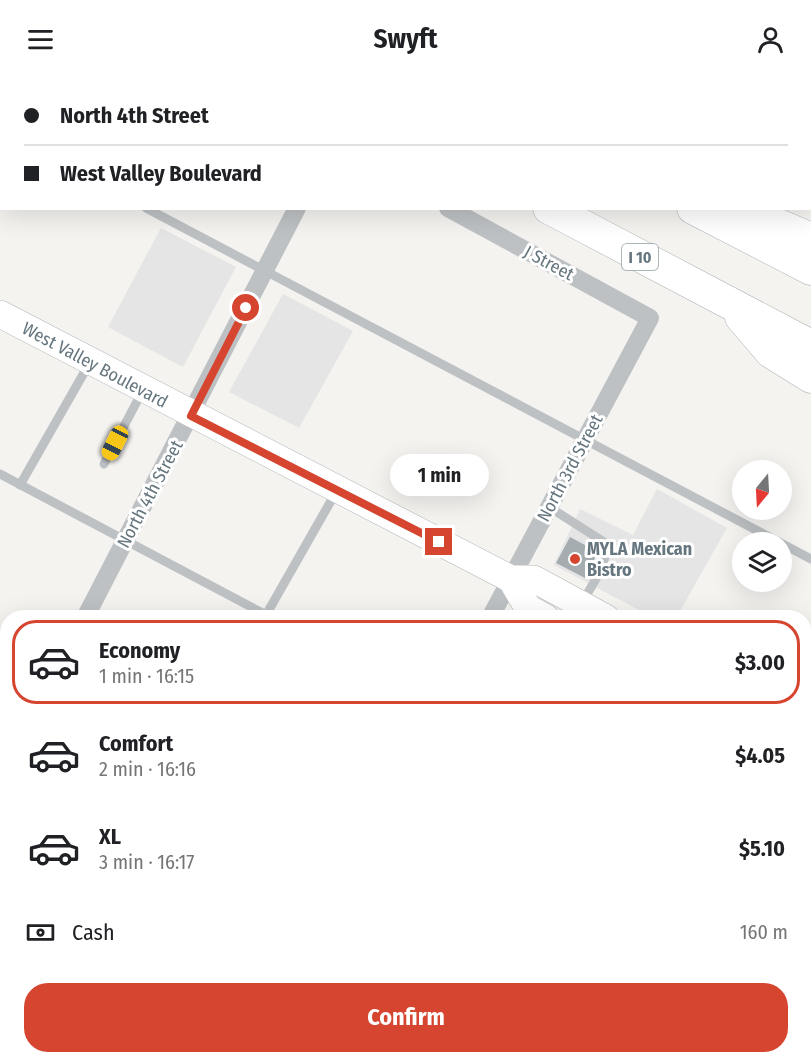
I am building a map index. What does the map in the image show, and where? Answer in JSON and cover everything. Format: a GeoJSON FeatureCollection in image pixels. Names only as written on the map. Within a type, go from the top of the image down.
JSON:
{"type":"FeatureCollection","features":[{"type":"Feature","properties":{"kind":"highway","name":"I 10"},"geometry":{"type":"LineString","coordinates":[[553,210],[811,346]]}},
{"type":"Feature","properties":{"kind":"highway"},"geometry":{"type":"LineString","coordinates":[[697,210],[811,268]]}},
{"type":"Feature","properties":{"kind":"highway"},"geometry":{"type":"LineString","coordinates":[[744,210],[811,239]]}},
{"type":"Feature","properties":{"kind":"highway"},"geometry":{"type":"LineString","coordinates":[[731,305],[771,351],[811,377]]}},
{"type":"Feature","properties":{"kind":"main road","name":"West Valley Boulevard"},"geometry":{"type":"LineString","coordinates":[[0,314],[191,416],[511,579],[534,579],[591,610]]}},
{"type":"Feature","properties":{"kind":"main road"},"geometry":{"type":"LineString","coordinates":[[511,579],[528,608],[532,610]]}},
{"type":"Feature","properties":{"kind":"street","name":"North 4th Street"},"geometry":{"type":"LineString","coordinates":[[89,610],[296,210]]}},
{"type":"Feature","properties":{"kind":"street","name":"J Street"},"geometry":{"type":"LineString","coordinates":[[452,210],[650,318]]}},
{"type":"Feature","properties":{"kind":"street","name":"North 3rd Street"},"geometry":{"type":"LineString","coordinates":[[494,610],[650,318]]}},
{"type":"Feature","properties":{"kind":"lane"},"geometry":{"type":"LineString","coordinates":[[150,210],[811,559]]}},
{"type":"Feature","properties":{"kind":"lane"},"geometry":{"type":"LineString","coordinates":[[20,485],[90,362]]}},
{"type":"Feature","properties":{"kind":"lane"},"geometry":{"type":"LineString","coordinates":[[104,464],[142,390]]}},
{"type":"Feature","properties":{"kind":"lane"},"geometry":{"type":"LineString","coordinates":[[0,474],[257,610]]}},
{"type":"Feature","properties":{"kind":"lane"},"geometry":{"type":"LineString","coordinates":[[271,610],[337,490]]}},
{"type":"Feature","properties":{"kind":"lane"},"geometry":{"type":"LineString","coordinates":[[549,507],[604,542],[606,546],[604,560],[581,605]]}},
{"type":"Feature","properties":{"kind":"shaded area"},"geometry":{"type":"Polygon","coordinates":[[[161,228],[236,267],[183,367],[108,327],[161,228]]]}},
{"type":"Feature","properties":{"kind":"shaded area"},"geometry":{"type":"Polygon","coordinates":[[[283,294],[353,331],[299,428],[229,392],[283,294]]]}},
{"type":"Feature","properties":{"kind":"shaded area"},"geometry":{"type":"Polygon","coordinates":[[[657,489],[727,528],[681,610],[639,610],[554,565],[580,509],[633,535],[657,489]]]}},
{"type":"Feature","properties":{"kind":"building"},"geometry":{"type":"Polygon","coordinates":[[[570,537],[598,552],[585,578],[556,563],[570,537]]]}},
{"type":"Feature","properties":{"kind":"place","name":"MYLA Mexican Bistro"},"geometry":{"type":"Point","coordinates":[575,559]}},
{"type":"Feature","properties":{"kind":"route"},"geometry":{"type":"LineString","coordinates":[[246,308],[191,416],[439,542]]}}]}
